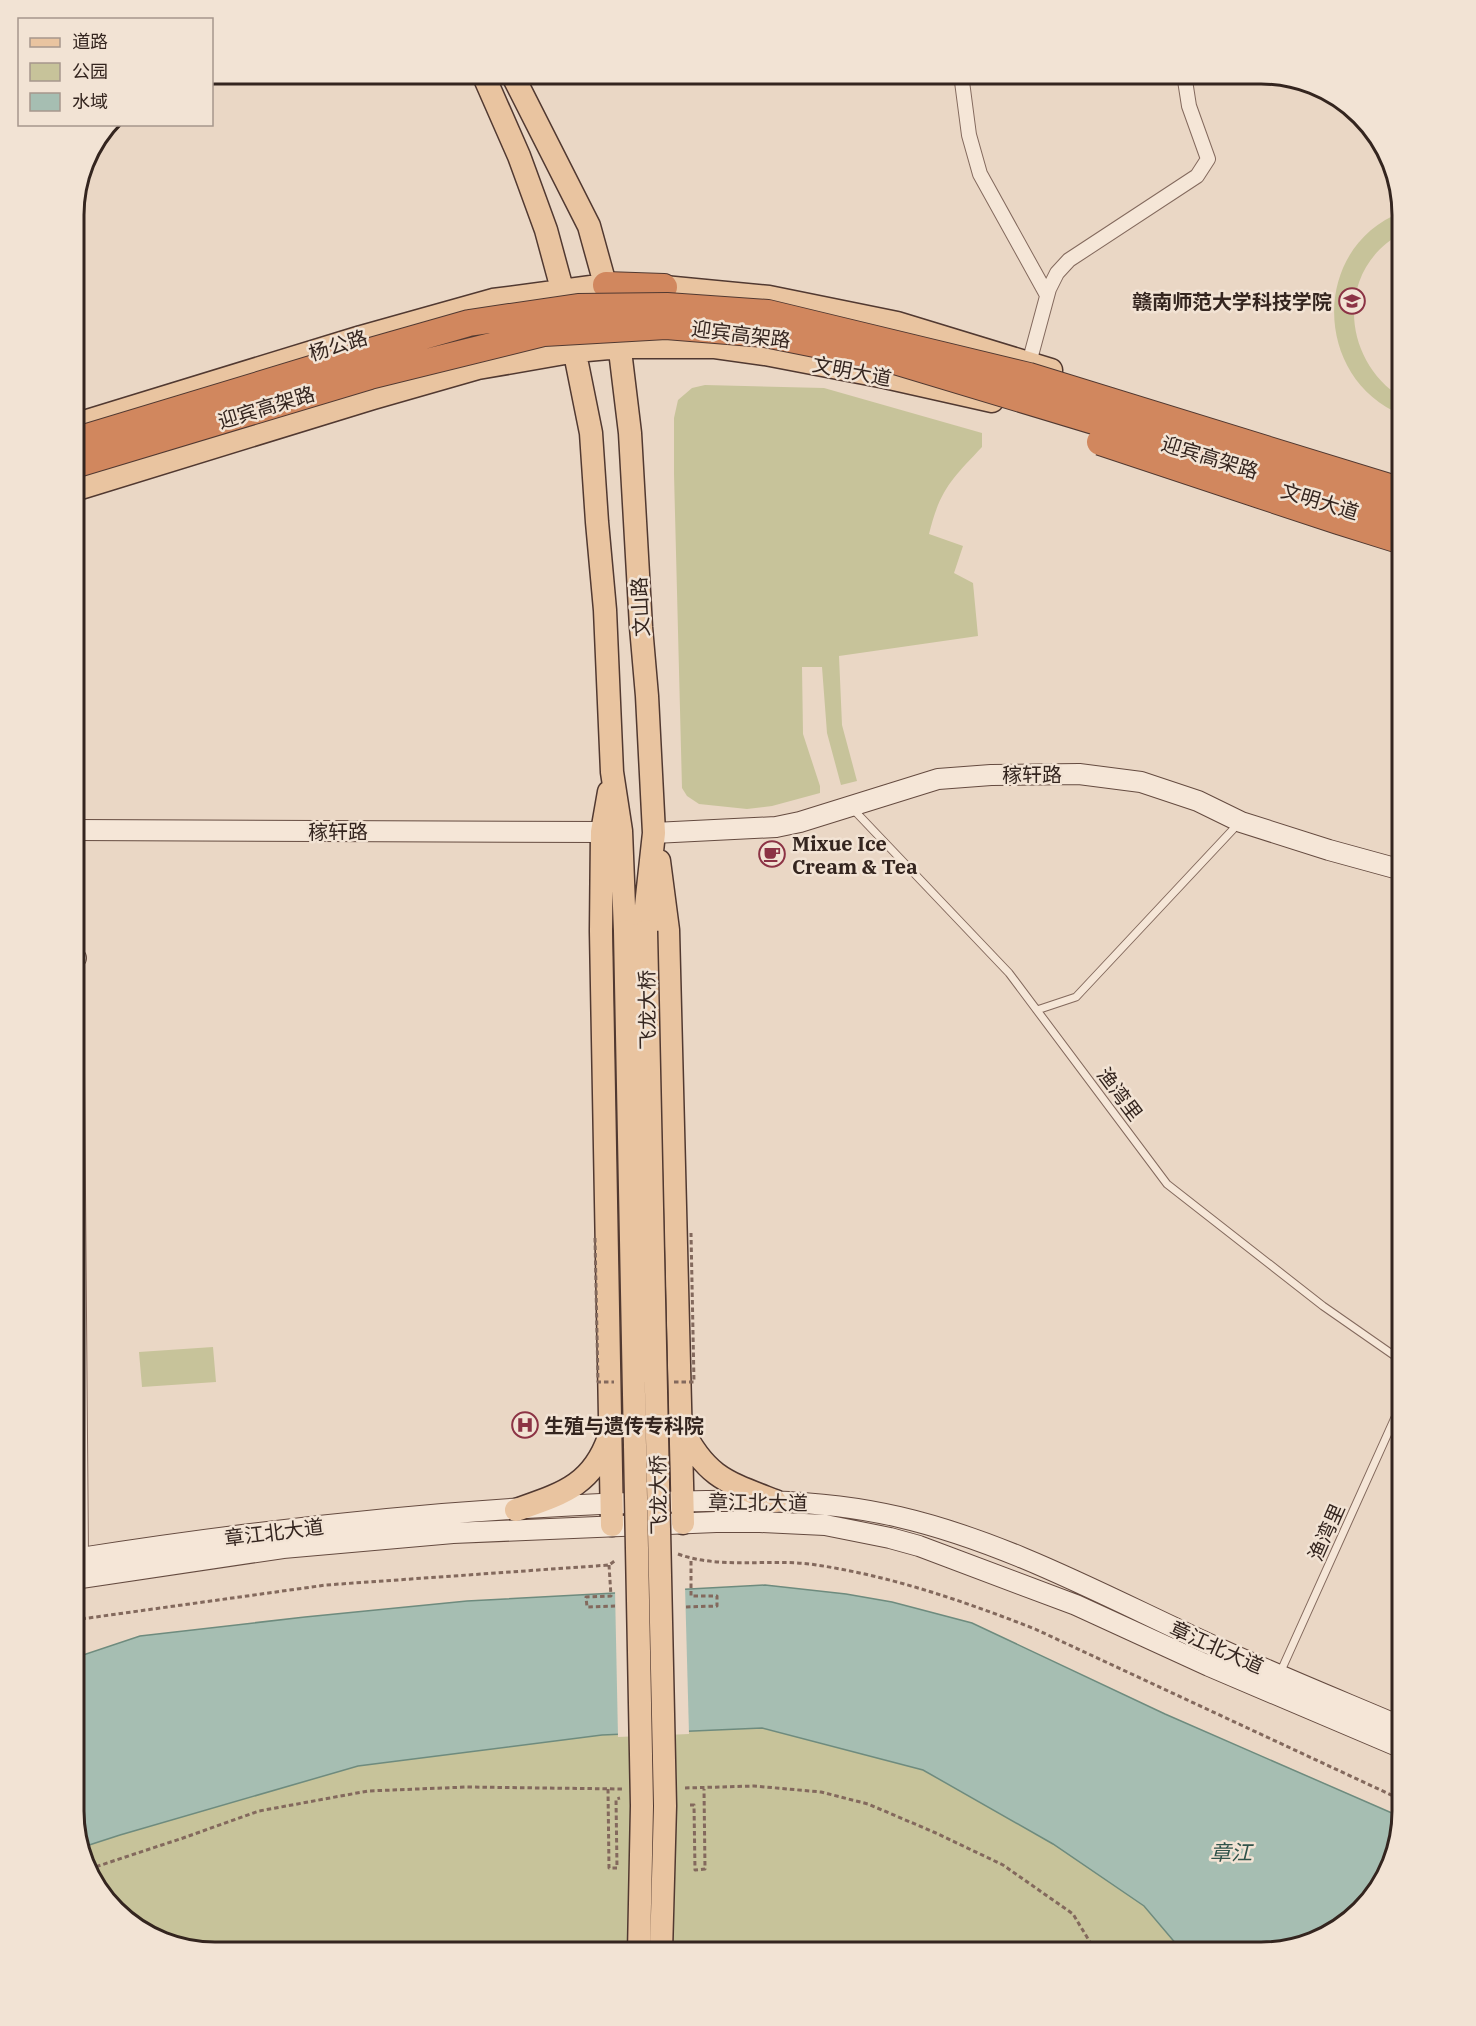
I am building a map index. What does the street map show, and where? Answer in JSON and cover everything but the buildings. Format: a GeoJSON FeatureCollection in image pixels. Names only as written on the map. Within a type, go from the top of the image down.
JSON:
{"type":"FeatureCollection","features":[{"type":"Feature","properties":{"kind":"highway"},"geometry":{"type":"LineString","coordinates":[[606,285],[664,287]]}},
{"type":"Feature","properties":{"kind":"highway","name":"迎宾高架路"},"geometry":{"type":"LineString","coordinates":[[84,438],[469,323],[578,307],[668,306],[768,313],[1029,376],[1392,488]]}},
{"type":"Feature","properties":{"kind":"highway","name":"迎宾高架路"},"geometry":{"type":"LineString","coordinates":[[84,462],[370,376],[544,333],[666,326],[765,334],[885,358],[1392,511]]}},
{"type":"Feature","properties":{"kind":"highway"},"geometry":{"type":"LineString","coordinates":[[885,358],[1017,414],[1392,538]]}},
{"type":"Feature","properties":{"kind":"main road"},"geometry":{"type":"LineString","coordinates":[[84,487],[478,368],[576,351],[546,230],[519,156],[487,84]]}},
{"type":"Feature","properties":{"kind":"main road"},"geometry":{"type":"LineString","coordinates":[[517,84],[589,226],[606,285]]}},
{"type":"Feature","properties":{"kind":"main road","name":"杨公路"},"geometry":{"type":"LineString","coordinates":[[84,422],[350,340],[482,303],[562,289],[606,285]]}},
{"type":"Feature","properties":{"kind":"main road","name":"文山路"},"geometry":{"type":"LineString","coordinates":[[606,285],[620,347],[632,456],[654,833],[646,906],[635,931]]}},
{"type":"Feature","properties":{"kind":"main road"},"geometry":{"type":"LineString","coordinates":[[664,287],[769,297],[897,323],[1392,475]]}},
{"type":"Feature","properties":{"kind":"main road","name":"文明大道"},"geometry":{"type":"LineString","coordinates":[[576,351],[620,347],[715,347],[885,377],[1005,404],[1392,523]]}},
{"type":"Feature","properties":{"kind":"main road","name":"文山路"},"geometry":{"type":"LineString","coordinates":[[576,351],[591,433],[605,610],[612,772],[635,931]]}},
{"type":"Feature","properties":{"kind":"main road"},"geometry":{"type":"LineString","coordinates":[[612,772],[602,832],[601,932],[612,1515]]}},
{"type":"Feature","properties":{"kind":"main road","name":"稼轩路"},"geometry":{"type":"LineString","coordinates":[[654,833],[776,826],[800,822],[938,779],[990,775],[1079,774],[1141,782],[1198,801],[1241,822],[1392,867]]}},
{"type":"Feature","properties":{"kind":"main road","name":"稼轩路"},"geometry":{"type":"LineString","coordinates":[[84,830],[602,832]]}},
{"type":"Feature","properties":{"kind":"main road"},"geometry":{"type":"LineString","coordinates":[[654,833],[668,930],[683,1512]]}},
{"type":"Feature","properties":{"kind":"main road","name":"飞龙大桥"},"geometry":{"type":"LineString","coordinates":[[635,931],[642,1794],[639,1942]]}},
{"type":"Feature","properties":{"kind":"main road","name":"飞龙大桥"},"geometry":{"type":"LineString","coordinates":[[635,931],[664,1795],[661,1942]]}},
{"type":"Feature","properties":{"kind":"main road"},"geometry":{"type":"LineString","coordinates":[[680,1424],[690,1444],[714,1473],[726,1481],[775,1501]]}},
{"type":"Feature","properties":{"kind":"main road"},"geometry":{"type":"LineString","coordinates":[[516,1509],[569,1490],[579,1482],[602,1456],[610,1433]]}},
{"type":"Feature","properties":{"kind":"main road","name":"章江北大道"},"geometry":{"type":"LineString","coordinates":[[84,1578],[283,1548],[453,1533],[612,1515],[683,1512],[775,1501],[815,1502],[898,1516],[973,1539],[1082,1583],[1218,1648],[1392,1723]]}},
{"type":"Feature","properties":{"kind":"main road","name":"章江北大道"},"geometry":{"type":"LineString","coordinates":[[84,1557],[282,1530],[516,1509],[612,1515]]}},
{"type":"Feature","properties":{"kind":"main road","name":"章江北大道"},"geometry":{"type":"LineString","coordinates":[[683,1512],[760,1522],[825,1526],[919,1546],[1076,1605],[1209,1666],[1392,1744]]}},
{"type":"Feature","properties":{"kind":"street"},"geometry":{"type":"LineString","coordinates":[[962,84],[969,135],[980,174],[1047,295]]}},
{"type":"Feature","properties":{"kind":"street"},"geometry":{"type":"LineString","coordinates":[[1029,363],[1047,295],[1057,273],[1069,260],[1197,176],[1208,159],[1189,106],[1186,84]]}},
{"type":"Feature","properties":{"kind":"lane","name":"渔湾里"},"geometry":{"type":"LineString","coordinates":[[850,806],[1009,973],[1167,1184],[1323,1306],[1392,1354]]}},
{"type":"Feature","properties":{"kind":"lane"},"geometry":{"type":"LineString","coordinates":[[1037,1010],[1076,997],[1241,822]]}},
{"type":"Feature","properties":{"kind":"lane","name":"渔湾里"},"geometry":{"type":"LineString","coordinates":[[1279,1675],[1392,1424]]}},
{"type":"Feature","properties":{"kind":"path"},"geometry":{"type":"LineString","coordinates":[[671,1552],[691,1559],[796,1563],[844,1569],[919,1587],[973,1605],[1035,1629],[1392,1795]]}},
{"type":"Feature","properties":{"kind":"path"},"geometry":{"type":"LineString","coordinates":[[84,1619],[326,1585],[609,1565],[619,1559]]}},
{"type":"Feature","properties":{"kind":"path"},"geometry":{"type":"LineString","coordinates":[[686,1607],[717,1606],[717,1596],[691,1596],[691,1559]]}},
{"type":"Feature","properties":{"kind":"path"},"geometry":{"type":"LineString","coordinates":[[609,1565],[611,1596],[586,1597],[587,1607],[615,1606]]}},
{"type":"Feature","properties":{"kind":"path"},"geometry":{"type":"LineString","coordinates":[[684,1788],[754,1786],[821,1792],[868,1804],[1003,1865],[1073,1914],[1090,1942]]}},
{"type":"Feature","properties":{"kind":"path"},"geometry":{"type":"LineString","coordinates":[[97,1866],[259,1811],[368,1791],[467,1787],[630,1789]]}},
{"type":"Feature","properties":{"kind":"path"},"geometry":{"type":"LineString","coordinates":[[690,1805],[694,1805],[695,1870],[705,1869],[704,1788]]}},
{"type":"Feature","properties":{"kind":"path"},"geometry":{"type":"LineString","coordinates":[[608,1789],[609,1868],[617,1868],[616,1798],[620,1798]]}},
{"type":"Feature","properties":{"kind":"green space"},"geometry":{"type":"Polygon","coordinates":[[[1392,218],[1392,240],[1380,249],[1365,269],[1356,291],[1354,315],[1358,339],[1367,361],[1382,381],[1392,390],[1392,409],[1373,397],[1352,373],[1339,344],[1334,313],[1338,282],[1351,253],[1372,229],[1392,218]]]}},
{"type":"Feature","properties":{"kind":"green space"},"geometry":{"type":"Polygon","coordinates":[[[705,385],[824,388],[982,433],[982,447],[948,486],[938,506],[929,534],[963,546],[954,573],[973,583],[978,636],[839,656],[842,725],[857,781],[841,785],[827,733],[822,667],[802,667],[803,734],[820,786],[820,793],[772,806],[747,809],[699,804],[687,796],[682,788],[674,418],[678,400],[692,388],[705,385]]]}},
{"type":"Feature","properties":{"kind":"green space"},"geometry":{"type":"Polygon","coordinates":[[[213,1347],[216,1382],[142,1387],[139,1352],[213,1347]]]}},
{"type":"Feature","properties":{"kind":"green space"},"geometry":{"type":"Polygon","coordinates":[[[762,1728],[923,1770],[1053,1844],[1144,1906],[1175,1942],[206,1942],[181,1938],[165,1932],[135,1915],[111,1891],[88,1845],[358,1766],[602,1735],[762,1728]]]}},
{"type":"Feature","properties":{"kind":"water","name":"章江"},"geometry":{"type":"Polygon","coordinates":[[[765,1585],[846,1594],[892,1602],[972,1623],[1165,1714],[1392,1813],[1388,1845],[1374,1877],[1354,1904],[1341,1915],[1311,1932],[1278,1941],[1175,1942],[1144,1906],[1053,1844],[923,1770],[762,1728],[602,1735],[358,1766],[88,1845],[84,1811],[84,1655],[140,1636],[467,1601],[765,1585]]]}},
{"type":"Feature","properties":{"kind":"pier"},"geometry":{"type":"Polygon","coordinates":[[[685,1586],[689,1734],[618,1737],[615,1590],[685,1586]]]}},
{"type":"Feature","properties":{"kind":"place","name":"赣南师范大学科技学院"},"geometry":{"type":"Point","coordinates":[1352,301]}},
{"type":"Feature","properties":{"kind":"place","name":"Mixue Ice Cream & Tea"},"geometry":{"type":"Point","coordinates":[772,854]}},
{"type":"Feature","properties":{"kind":"place","name":"生殖与遗传专科院"},"geometry":{"type":"Point","coordinates":[525,1425]}}]}
